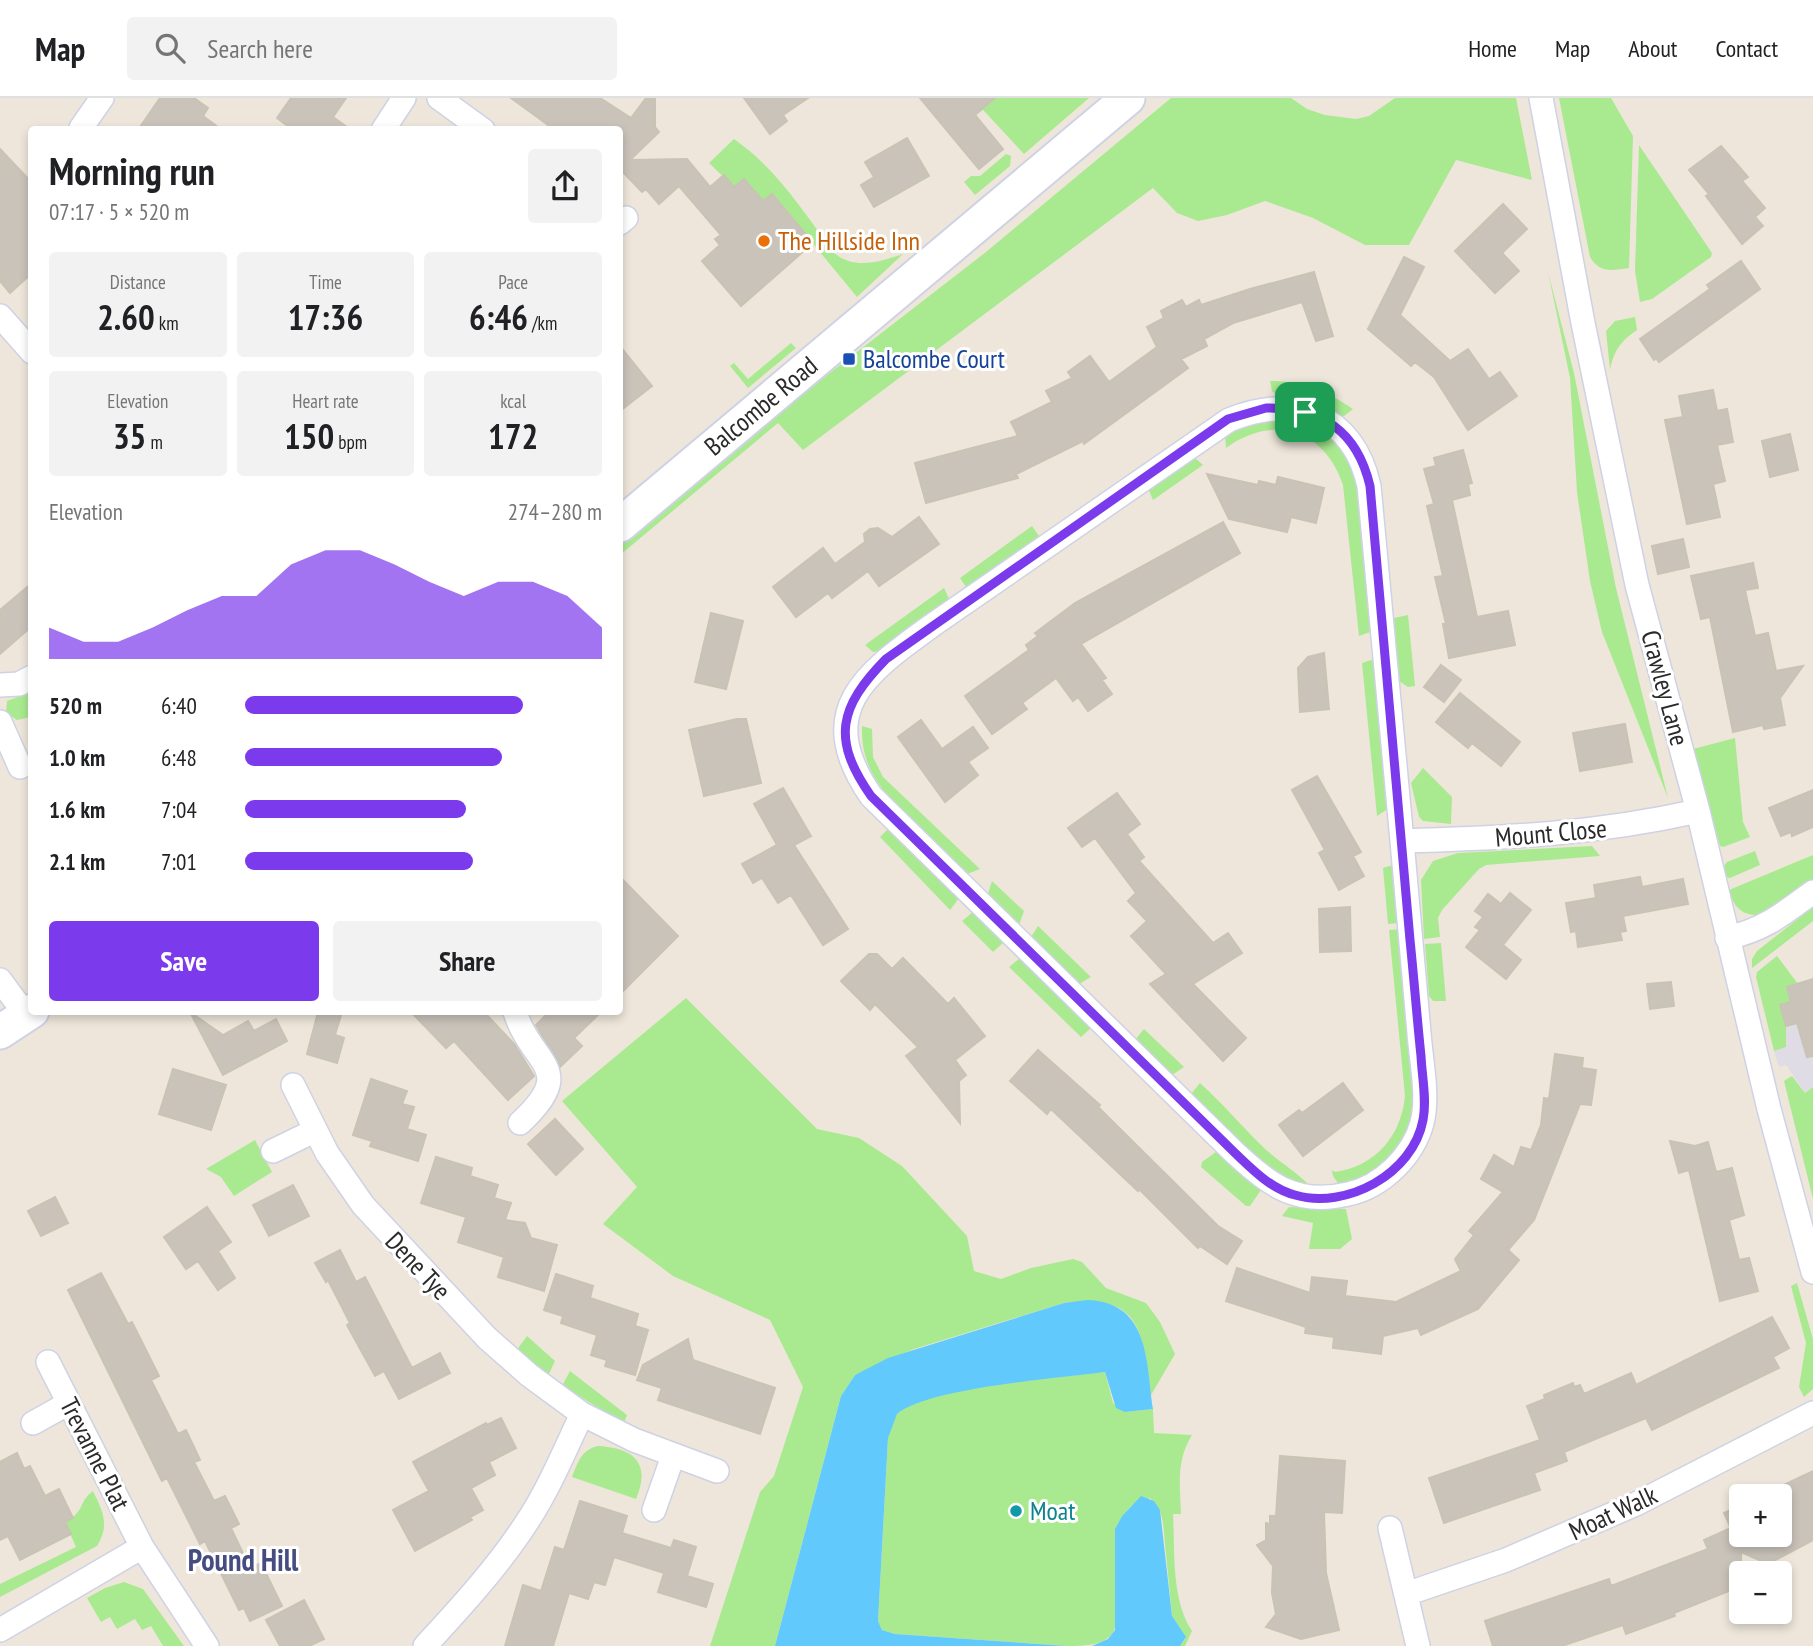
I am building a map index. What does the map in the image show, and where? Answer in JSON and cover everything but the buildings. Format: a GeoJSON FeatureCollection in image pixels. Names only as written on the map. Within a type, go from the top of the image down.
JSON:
{"type":"FeatureCollection","features":[{"type":"Feature","properties":{"kind":"main road","name":"Balcombe Road"},"geometry":{"type":"LineString","coordinates":[[623,522],[1128,98]]}},
{"type":"Feature","properties":{"kind":"street"},"geometry":{"type":"LineString","coordinates":[[82,126],[102,98]]}},
{"type":"Feature","properties":{"kind":"street"},"geometry":{"type":"LineString","coordinates":[[386,126],[404,98]]}},
{"type":"Feature","properties":{"kind":"street"},"geometry":{"type":"LineString","coordinates":[[439,98],[478,126]]}},
{"type":"Feature","properties":{"kind":"street","name":"Crawley Lane"},"geometry":{"type":"LineString","coordinates":[[1541,98],[1583,323],[1637,585],[1698,811],[1727,939],[1813,1272]]}},
{"type":"Feature","properties":{"kind":"street"},"geometry":{"type":"LineString","coordinates":[[0,316],[26,336]]}},
{"type":"Feature","properties":{"kind":"street"},"geometry":{"type":"LineString","coordinates":[[1266,408],[1286,408],[1322,418],[1338,428],[1353,442],[1364,462],[1370,486],[1402,841],[1422,1077],[1423,1120],[1417,1139],[1404,1157],[1375,1184],[1356,1193],[1336,1197],[1295,1195],[1275,1187],[1235,1153],[871,796],[851,763],[845,720],[865,680],[886,659],[934,624],[1228,419],[1266,408]]}},
{"type":"Feature","properties":{"kind":"street"},"geometry":{"type":"LineString","coordinates":[[0,685],[19,684],[28,679]]}},
{"type":"Feature","properties":{"kind":"street"},"geometry":{"type":"LineString","coordinates":[[0,722],[17,768]]}},
{"type":"Feature","properties":{"kind":"street","name":"Mount Close"},"geometry":{"type":"LineString","coordinates":[[1402,841],[1596,831],[1698,811]]}},
{"type":"Feature","properties":{"kind":"street"},"geometry":{"type":"LineString","coordinates":[[1727,939],[1770,924],[1813,892]]}},
{"type":"Feature","properties":{"kind":"street"},"geometry":{"type":"LineString","coordinates":[[0,980],[19,1019]]}},
{"type":"Feature","properties":{"kind":"street"},"geometry":{"type":"LineString","coordinates":[[516,1015],[521,1028],[540,1054],[550,1077],[544,1099],[520,1123]]}},
{"type":"Feature","properties":{"kind":"street","name":"Dene Tye"},"geometry":{"type":"LineString","coordinates":[[293,1085],[314,1131],[341,1176],[399,1246],[488,1338],[529,1375],[582,1414],[635,1440],[717,1471]]}},
{"type":"Feature","properties":{"kind":"street"},"geometry":{"type":"LineString","coordinates":[[273,1151],[314,1131]]}},
{"type":"Feature","properties":{"kind":"street","name":"Trevanne Plat"},"geometry":{"type":"LineString","coordinates":[[48,1362],[142,1546],[207,1646]]}},
{"type":"Feature","properties":{"kind":"street"},"geometry":{"type":"LineString","coordinates":[[33,1423],[69,1403]]}},
{"type":"Feature","properties":{"kind":"street","name":"Moat Walk"},"geometry":{"type":"LineString","coordinates":[[1406,1594],[1506,1560],[1636,1504],[1813,1413]]}},
{"type":"Feature","properties":{"kind":"street"},"geometry":{"type":"LineString","coordinates":[[425,1646],[471,1596],[526,1523],[582,1414]]}},
{"type":"Feature","properties":{"kind":"street"},"geometry":{"type":"LineString","coordinates":[[654,1510],[673,1456]]}},
{"type":"Feature","properties":{"kind":"street"},"geometry":{"type":"LineString","coordinates":[[1390,1528],[1418,1646]]}},
{"type":"Feature","properties":{"kind":"street"},"geometry":{"type":"LineString","coordinates":[[0,1630],[142,1546]]}},
{"type":"Feature","properties":{"kind":"shaded area"},"geometry":{"type":"Polygon","coordinates":[[[1813,995],[1813,1087],[1805,1093],[1786,1065],[1779,1067],[1774,1051],[1786,1047],[1780,1005],[1813,995]]]}},
{"type":"Feature","properties":{"kind":"green space"},"geometry":{"type":"Polygon","coordinates":[[[972,98],[988,98],[991,102],[995,98],[1089,98],[1024,154],[972,98]]]}},
{"type":"Feature","properties":{"kind":"green space"},"geometry":{"type":"Polygon","coordinates":[[[1171,98],[1291,98],[1307,109],[1325,115],[1356,119],[1369,116],[1395,98],[1516,98],[1532,180],[1456,160],[1409,245],[1365,245],[1313,218],[1265,201],[1227,215],[1198,221],[1177,213],[1153,188],[803,450],[778,423],[623,552],[623,543],[742,441],[986,252],[1171,98]]]}},
{"type":"Feature","properties":{"kind":"green space"},"geometry":{"type":"Polygon","coordinates":[[[1559,98],[1611,98],[1633,136],[1629,268],[1602,268],[1590,257],[1559,98]]]}},
{"type":"Feature","properties":{"kind":"green space"},"geometry":{"type":"Polygon","coordinates":[[[734,139],[776,177],[834,253],[859,263],[876,262],[903,254],[857,297],[772,194],[763,201],[744,179],[734,187],[709,163],[734,139]]]}},
{"type":"Feature","properties":{"kind":"green space"},"geometry":{"type":"Polygon","coordinates":[[[1639,145],[1712,253],[1711,257],[1652,299],[1640,302],[1635,271],[1639,145]]]}},
{"type":"Feature","properties":{"kind":"green space"},"geometry":{"type":"Polygon","coordinates":[[[1006,154],[1011,156],[1010,166],[975,195],[964,182],[971,176],[980,176],[1006,154]]]}},
{"type":"Feature","properties":{"kind":"green space"},"geometry":{"type":"Polygon","coordinates":[[[1548,272],[1574,373],[1616,588],[1668,798],[1602,632],[1590,581],[1577,492],[1570,378],[1548,272]]]}},
{"type":"Feature","properties":{"kind":"green space"},"geometry":{"type":"Polygon","coordinates":[[[1635,317],[1637,330],[1619,347],[1610,370],[1606,331],[1615,321],[1635,317]]]}},
{"type":"Feature","properties":{"kind":"green space"},"geometry":{"type":"Polygon","coordinates":[[[791,343],[796,348],[748,388],[730,366],[734,363],[748,379],[791,343]]]}},
{"type":"Feature","properties":{"kind":"green space"},"geometry":{"type":"Polygon","coordinates":[[[1270,381],[1314,388],[1353,409],[1344,416],[1337,416],[1281,398],[1272,391],[1270,381]]]}},
{"type":"Feature","properties":{"kind":"green space"},"geometry":{"type":"Polygon","coordinates":[[[1273,419],[1320,430],[1346,454],[1353,470],[1362,510],[1373,631],[1359,636],[1343,485],[1335,466],[1324,451],[1295,433],[1279,430],[1262,431],[1244,437],[1226,448],[1225,435],[1241,426],[1273,419]]]}},
{"type":"Feature","properties":{"kind":"green space"},"geometry":{"type":"Polygon","coordinates":[[[1194,457],[1203,465],[1153,500],[1148,488],[1194,457]]]}},
{"type":"Feature","properties":{"kind":"green space"},"geometry":{"type":"Polygon","coordinates":[[[1032,526],[1039,536],[1036,542],[966,587],[960,578],[1032,526]]]}},
{"type":"Feature","properties":{"kind":"green space"},"geometry":{"type":"Polygon","coordinates":[[[944,588],[951,603],[879,651],[873,652],[865,645],[944,588]]]}},
{"type":"Feature","properties":{"kind":"green space"},"geometry":{"type":"Polygon","coordinates":[[[1408,615],[1415,686],[1408,687],[1399,681],[1394,618],[1408,615]]]}},
{"type":"Feature","properties":{"kind":"green space"},"geometry":{"type":"Polygon","coordinates":[[[1374,659],[1389,808],[1377,816],[1362,663],[1374,659]]]}},
{"type":"Feature","properties":{"kind":"green space"},"geometry":{"type":"Polygon","coordinates":[[[28,693],[28,718],[17,720],[6,713],[7,701],[28,693]]]}},
{"type":"Feature","properties":{"kind":"green space"},"geometry":{"type":"Polygon","coordinates":[[[862,726],[872,729],[873,757],[883,777],[980,869],[967,874],[883,790],[866,760],[862,726]]]}},
{"type":"Feature","properties":{"kind":"green space"},"geometry":{"type":"Polygon","coordinates":[[[1735,738],[1743,822],[1750,837],[1723,847],[1720,846],[1693,749],[1735,738]]]}},
{"type":"Feature","properties":{"kind":"green space"},"geometry":{"type":"Polygon","coordinates":[[[1423,768],[1452,797],[1451,824],[1423,821],[1419,817],[1411,783],[1423,768]]]}},
{"type":"Feature","properties":{"kind":"green space"},"geometry":{"type":"Polygon","coordinates":[[[887,830],[891,830],[959,898],[950,910],[880,837],[887,830]]]}},
{"type":"Feature","properties":{"kind":"green space"},"geometry":{"type":"Polygon","coordinates":[[[1592,846],[1600,856],[1486,865],[1479,869],[1442,910],[1438,918],[1440,937],[1424,939],[1421,880],[1433,861],[1458,853],[1592,846]]]}},
{"type":"Feature","properties":{"kind":"green space"},"geometry":{"type":"Polygon","coordinates":[[[1755,851],[1760,865],[1727,877],[1724,866],[1727,862],[1755,851]]]}},
{"type":"Feature","properties":{"kind":"green space"},"geometry":{"type":"Polygon","coordinates":[[[1813,855],[1813,881],[1762,915],[1744,912],[1733,902],[1729,890],[1813,855]]]}},
{"type":"Feature","properties":{"kind":"green space"},"geometry":{"type":"Polygon","coordinates":[[[1396,864],[1400,923],[1388,924],[1383,868],[1396,864]]]}},
{"type":"Feature","properties":{"kind":"green space"},"geometry":{"type":"Polygon","coordinates":[[[992,881],[1024,911],[1019,925],[988,894],[992,881]]]}},
{"type":"Feature","properties":{"kind":"green space"},"geometry":{"type":"Polygon","coordinates":[[[1813,907],[1813,921],[1752,968],[1752,959],[1757,951],[1813,907]]]}},
{"type":"Feature","properties":{"kind":"green space"},"geometry":{"type":"Polygon","coordinates":[[[974,911],[1004,942],[993,952],[962,921],[974,911]]]}},
{"type":"Feature","properties":{"kind":"green space"},"geometry":{"type":"Polygon","coordinates":[[[1038,926],[1091,977],[1079,984],[1031,937],[1038,926]]]}},
{"type":"Feature","properties":{"kind":"green space"},"geometry":{"type":"Polygon","coordinates":[[[1402,929],[1416,1109],[1404,1142],[1376,1173],[1340,1186],[1332,1170],[1335,1172],[1350,1169],[1374,1156],[1392,1136],[1403,1111],[1405,1096],[1389,930],[1402,929]]]}},
{"type":"Feature","properties":{"kind":"green space"},"geometry":{"type":"Polygon","coordinates":[[[1441,943],[1446,1001],[1433,1001],[1429,996],[1425,944],[1441,943]]]}},
{"type":"Feature","properties":{"kind":"green space"},"geometry":{"type":"Polygon","coordinates":[[[1777,956],[1798,984],[1787,987],[1791,1002],[1780,1005],[1786,1026],[1786,1047],[1774,1051],[1756,977],[1757,972],[1777,956]]]}},
{"type":"Feature","properties":{"kind":"green space"},"geometry":{"type":"Polygon","coordinates":[[[1020,958],[1092,1027],[1081,1037],[1009,967],[1020,958]]]}},
{"type":"Feature","properties":{"kind":"green space"},"geometry":{"type":"Polygon","coordinates":[[[686,998],[817,1129],[859,1138],[902,1166],[967,1236],[974,1271],[1001,1279],[1031,1268],[1073,1259],[1082,1262],[1106,1288],[1146,1303],[1160,1322],[1175,1354],[1151,1395],[1145,1352],[1133,1321],[1123,1311],[1109,1304],[1090,1301],[1064,1303],[914,1349],[855,1375],[841,1396],[775,1646],[710,1646],[760,1492],[774,1476],[803,1387],[770,1320],[673,1276],[603,1224],[637,1187],[562,1101],[686,998]]]}},
{"type":"Feature","properties":{"kind":"green space"},"geometry":{"type":"Polygon","coordinates":[[[1144,1029],[1184,1067],[1172,1075],[1135,1040],[1144,1029]]]}},
{"type":"Feature","properties":{"kind":"green space"},"geometry":{"type":"Polygon","coordinates":[[[1792,1076],[1805,1093],[1813,1087],[1813,1199],[1784,1081],[1792,1076]]]}},
{"type":"Feature","properties":{"kind":"green space"},"geometry":{"type":"Polygon","coordinates":[[[1200,1083],[1261,1145],[1311,1187],[1276,1173],[1245,1150],[1191,1094],[1200,1083]]]}},
{"type":"Feature","properties":{"kind":"green space"},"geometry":{"type":"Polygon","coordinates":[[[255,1140],[272,1172],[234,1196],[221,1177],[206,1169],[255,1140]]]}},
{"type":"Feature","properties":{"kind":"green space"},"geometry":{"type":"Polygon","coordinates":[[[1220,1152],[1261,1190],[1250,1206],[1246,1206],[1201,1167],[1202,1162],[1220,1152]]]}},
{"type":"Feature","properties":{"kind":"green space"},"geometry":{"type":"Polygon","coordinates":[[[1289,1207],[1346,1209],[1352,1239],[1340,1249],[1309,1249],[1313,1223],[1282,1216],[1289,1207]]]}},
{"type":"Feature","properties":{"kind":"green space"},"geometry":{"type":"Polygon","coordinates":[[[1797,1283],[1813,1339],[1813,1389],[1804,1397],[1799,1387],[1806,1343],[1791,1286],[1797,1283]]]}},
{"type":"Feature","properties":{"kind":"green space"},"geometry":{"type":"Polygon","coordinates":[[[527,1336],[555,1361],[548,1376],[516,1351],[527,1336]]]}},
{"type":"Feature","properties":{"kind":"green space"},"geometry":{"type":"Polygon","coordinates":[[[570,1371],[627,1415],[624,1423],[562,1386],[570,1371]]]}},
{"type":"Feature","properties":{"kind":"green space"},"geometry":{"type":"Polygon","coordinates":[[[1105,1372],[1113,1403],[1125,1412],[1153,1409],[1154,1433],[1192,1435],[1181,1464],[1181,1514],[1173,1514],[1177,1590],[1185,1618],[1192,1631],[1185,1646],[1180,1646],[1185,1639],[1172,1616],[1160,1510],[1150,1498],[1132,1505],[1115,1529],[1116,1624],[1114,1631],[1104,1641],[1067,1646],[895,1634],[882,1630],[878,1621],[888,1438],[892,1422],[899,1412],[918,1401],[969,1389],[1105,1372]]]}},
{"type":"Feature","properties":{"kind":"green space"},"geometry":{"type":"Polygon","coordinates":[[[598,1446],[622,1450],[636,1460],[642,1476],[636,1499],[572,1477],[584,1454],[598,1446]]]}},
{"type":"Feature","properties":{"kind":"green space"},"geometry":{"type":"Polygon","coordinates":[[[93,1491],[104,1518],[103,1532],[97,1546],[0,1597],[0,1584],[76,1547],[65,1522],[76,1514],[93,1491]]]}},
{"type":"Feature","properties":{"kind":"green space"},"geometry":{"type":"Polygon","coordinates":[[[124,1582],[143,1589],[184,1646],[163,1646],[151,1626],[142,1630],[135,1619],[117,1629],[110,1617],[101,1622],[87,1598],[124,1582]]]}},
{"type":"Feature","properties":{"kind":"water"},"geometry":{"type":"Polygon","coordinates":[[[1087,1300],[1108,1303],[1123,1311],[1134,1323],[1146,1354],[1153,1409],[1125,1412],[1116,1408],[1105,1372],[996,1386],[936,1397],[897,1414],[888,1438],[878,1621],[882,1630],[895,1634],[1067,1646],[775,1646],[841,1396],[855,1375],[888,1358],[1064,1303],[1087,1300]]]}},
{"type":"Feature","properties":{"kind":"water"},"geometry":{"type":"Polygon","coordinates":[[[1141,1496],[1154,1501],[1160,1510],[1172,1616],[1186,1637],[1180,1646],[1092,1646],[1108,1639],[1115,1630],[1115,1529],[1122,1516],[1141,1496]]]}},
{"type":"Feature","properties":{"kind":"place","name":"The Hillside Inn"},"geometry":{"type":"Point","coordinates":[764,241]}},
{"type":"Feature","properties":{"kind":"place","name":"Balcombe Court"},"geometry":{"type":"Point","coordinates":[849,359]}},
{"type":"Feature","properties":{"kind":"place","name":"Moat"},"geometry":{"type":"Point","coordinates":[1016,1511]}},
{"type":"Feature","properties":{"kind":"district","name":"Pound Hill"},"geometry":{"type":"Point","coordinates":[243,1561]}},
{"type":"Feature","properties":{"kind":"route"},"geometry":{"type":"LineString","coordinates":[[1266,408],[1305,412],[1322,418],[1353,442],[1364,462],[1370,486],[1424,1100],[1423,1120],[1417,1139],[1390,1172],[1375,1184],[1356,1193],[1315,1198],[1295,1195],[1275,1187],[1256,1173],[871,796],[851,763],[846,743],[845,720],[852,700],[865,680],[886,659],[1228,419],[1266,408]]}}]}
